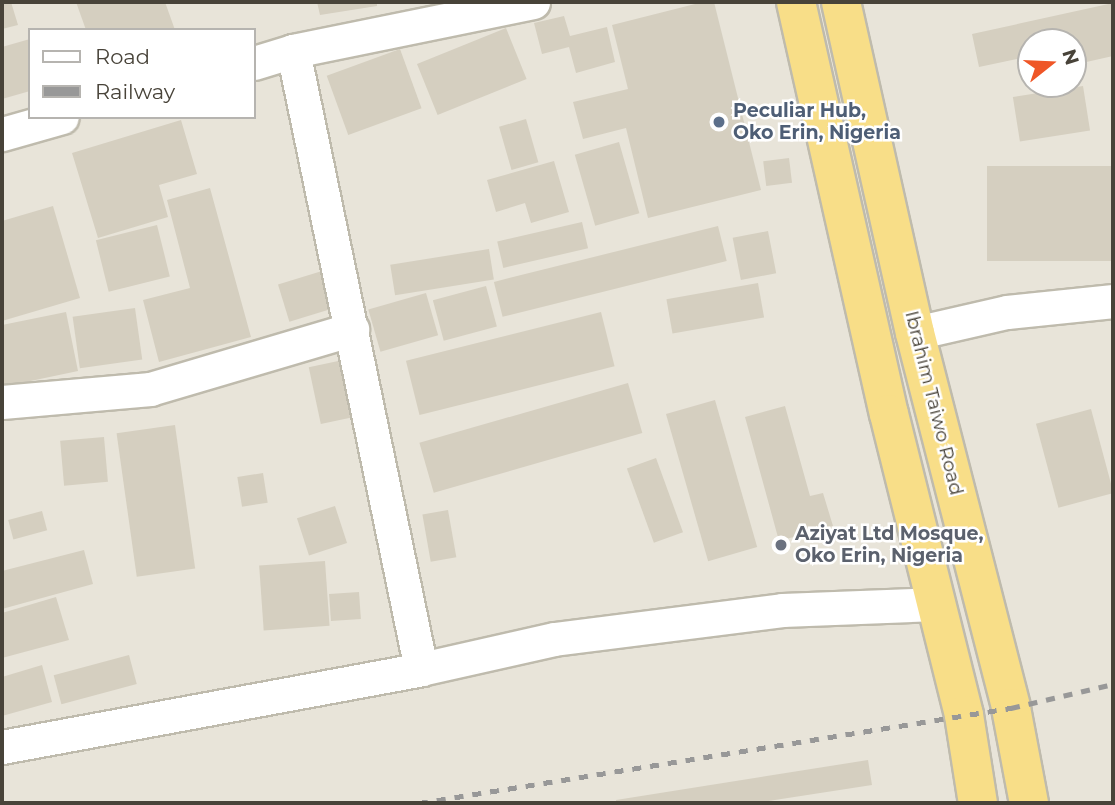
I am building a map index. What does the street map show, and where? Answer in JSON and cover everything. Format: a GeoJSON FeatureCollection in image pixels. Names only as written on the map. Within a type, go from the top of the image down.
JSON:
{"type":"FeatureCollection","features":[{"type":"Feature","properties":{"kind":"highway"},"geometry":{"type":"LineString","coordinates":[[796,2],[889,414],[964,715],[978,803]]}},
{"type":"Feature","properties":{"kind":"highway","name":"Ibrahim Taiwo Road"},"geometry":{"type":"LineString","coordinates":[[841,2],[915,333],[1002,671],[1029,803]]}},
{"type":"Feature","properties":{"kind":"street"},"geometry":{"type":"LineString","coordinates":[[256,62],[293,51],[533,2]]}},
{"type":"Feature","properties":{"kind":"street"},"geometry":{"type":"LineString","coordinates":[[293,51],[421,669]]}},
{"type":"Feature","properties":{"kind":"street"},"geometry":{"type":"LineString","coordinates":[[2,134],[55,119]]}},
{"type":"Feature","properties":{"kind":"street"},"geometry":{"type":"LineString","coordinates":[[915,333],[1007,312],[1113,301]]}},
{"type":"Feature","properties":{"kind":"street"},"geometry":{"type":"LineString","coordinates":[[2,402],[150,389],[352,329]]}},
{"type":"Feature","properties":{"kind":"street"},"geometry":{"type":"LineString","coordinates":[[2,747],[421,669],[554,639],[782,610],[937,604]]}},
{"type":"Feature","properties":{"kind":"shaded area"},"geometry":{"type":"Polygon","coordinates":[[[2,2],[1113,2],[1113,803],[2,803],[2,2]]]}},
{"type":"Feature","properties":{"kind":"building"},"geometry":{"type":"Polygon","coordinates":[[[2,2],[11,2],[18,25],[2,29],[2,2]]]}},
{"type":"Feature","properties":{"kind":"building"},"geometry":{"type":"Polygon","coordinates":[[[76,2],[165,2],[174,28],[85,28],[76,2]]]}},
{"type":"Feature","properties":{"kind":"building"},"geometry":{"type":"Polygon","coordinates":[[[317,2],[377,2],[377,6],[320,15],[317,2]]]}},
{"type":"Feature","properties":{"kind":"building"},"geometry":{"type":"Polygon","coordinates":[[[703,2],[714,2],[761,190],[648,218],[626,128],[583,139],[573,102],[628,89],[612,25],[703,2]]]}},
{"type":"Feature","properties":{"kind":"building"},"geometry":{"type":"Polygon","coordinates":[[[1113,3],[1113,56],[1087,62],[1087,28],[1017,28],[1017,59],[979,67],[972,34],[1113,3]]]}},
{"type":"Feature","properties":{"kind":"building"},"geometry":{"type":"Polygon","coordinates":[[[564,16],[570,36],[607,27],[615,62],[576,73],[569,47],[542,54],[534,23],[564,16]]]}},
{"type":"Feature","properties":{"kind":"building"},"geometry":{"type":"Polygon","coordinates":[[[506,28],[527,79],[438,115],[417,64],[506,28]]]}},
{"type":"Feature","properties":{"kind":"building"},"geometry":{"type":"Polygon","coordinates":[[[28,40],[28,92],[2,99],[2,47],[28,40]]]}},
{"type":"Feature","properties":{"kind":"building"},"geometry":{"type":"Polygon","coordinates":[[[400,49],[422,108],[348,135],[327,76],[400,49]]]}},
{"type":"Feature","properties":{"kind":"building"},"geometry":{"type":"Polygon","coordinates":[[[1013,97],[1085,98],[1090,130],[1020,142],[1013,97]]]}},
{"type":"Feature","properties":{"kind":"building"},"geometry":{"type":"Polygon","coordinates":[[[526,119],[538,162],[511,170],[499,127],[526,119]]]}},
{"type":"Feature","properties":{"kind":"building"},"geometry":{"type":"Polygon","coordinates":[[[181,120],[197,174],[159,185],[168,217],[98,238],[72,153],[181,120]]]}},
{"type":"Feature","properties":{"kind":"building"},"geometry":{"type":"Polygon","coordinates":[[[619,142],[639,213],[595,226],[575,155],[619,142]]]}},
{"type":"Feature","properties":{"kind":"building"},"geometry":{"type":"Polygon","coordinates":[[[789,158],[792,183],[766,186],[763,161],[789,158]]]}},
{"type":"Feature","properties":{"kind":"building"},"geometry":{"type":"Polygon","coordinates":[[[554,161],[569,212],[531,223],[525,203],[496,212],[487,180],[554,161]]]}},
{"type":"Feature","properties":{"kind":"building"},"geometry":{"type":"Polygon","coordinates":[[[987,166],[1113,166],[1113,261],[987,261],[987,166]]]}},
{"type":"Feature","properties":{"kind":"building"},"geometry":{"type":"Polygon","coordinates":[[[210,188],[251,337],[159,362],[143,300],[190,288],[167,200],[210,188]]]}},
{"type":"Feature","properties":{"kind":"building"},"geometry":{"type":"Polygon","coordinates":[[[53,206],[80,298],[2,321],[2,221],[53,206]]]}},
{"type":"Feature","properties":{"kind":"building"},"geometry":{"type":"Polygon","coordinates":[[[582,222],[588,248],[503,268],[497,242],[582,222]]]}},
{"type":"Feature","properties":{"kind":"building"},"geometry":{"type":"Polygon","coordinates":[[[157,225],[170,276],[109,292],[96,240],[157,225]]]}},
{"type":"Feature","properties":{"kind":"building"},"geometry":{"type":"Polygon","coordinates":[[[718,226],[727,261],[503,317],[494,282],[718,226]]]}},
{"type":"Feature","properties":{"kind":"building"},"geometry":{"type":"Polygon","coordinates":[[[768,231],[776,273],[741,280],[733,238],[768,231]]]}},
{"type":"Feature","properties":{"kind":"building"},"geometry":{"type":"Polygon","coordinates":[[[489,249],[494,280],[395,295],[390,265],[489,249]]]}},
{"type":"Feature","properties":{"kind":"building"},"geometry":{"type":"Polygon","coordinates":[[[322,271],[333,308],[289,322],[278,284],[322,271]]]}},
{"type":"Feature","properties":{"kind":"building"},"geometry":{"type":"Polygon","coordinates":[[[758,283],[764,317],[672,334],[666,299],[758,283]]]}},
{"type":"Feature","properties":{"kind":"building"},"geometry":{"type":"Polygon","coordinates":[[[486,286],[497,327],[444,341],[433,300],[486,286]]]}},
{"type":"Feature","properties":{"kind":"building"},"geometry":{"type":"Polygon","coordinates":[[[426,293],[438,335],[380,352],[368,310],[426,293]]]}},
{"type":"Feature","properties":{"kind":"building"},"geometry":{"type":"Polygon","coordinates":[[[135,308],[142,359],[80,368],[73,317],[135,308]]]}},
{"type":"Feature","properties":{"kind":"building"},"geometry":{"type":"Polygon","coordinates":[[[66,312],[78,371],[2,387],[2,325],[66,312]]]}},
{"type":"Feature","properties":{"kind":"building"},"geometry":{"type":"Polygon","coordinates":[[[601,312],[615,366],[420,415],[406,361],[601,312]]]}},
{"type":"Feature","properties":{"kind":"building"},"geometry":{"type":"Polygon","coordinates":[[[343,360],[355,417],[321,424],[309,367],[343,360]]]}},
{"type":"Feature","properties":{"kind":"building"},"geometry":{"type":"Polygon","coordinates":[[[628,383],[642,433],[434,493],[419,443],[628,383]]]}},
{"type":"Feature","properties":{"kind":"building"},"geometry":{"type":"Polygon","coordinates":[[[715,400],[757,547],[708,561],[666,414],[715,400]]]}},
{"type":"Feature","properties":{"kind":"building"},"geometry":{"type":"Polygon","coordinates":[[[785,406],[810,496],[823,493],[833,526],[779,541],[745,417],[785,406]]]}},
{"type":"Feature","properties":{"kind":"building"},"geometry":{"type":"Polygon","coordinates":[[[1091,409],[1113,493],[1058,508],[1036,424],[1091,409]]]}},
{"type":"Feature","properties":{"kind":"building"},"geometry":{"type":"Polygon","coordinates":[[[175,425],[195,569],[137,577],[117,433],[175,425]]]}},
{"type":"Feature","properties":{"kind":"building"},"geometry":{"type":"Polygon","coordinates":[[[104,437],[108,482],[64,486],[60,441],[104,437]]]}},
{"type":"Feature","properties":{"kind":"building"},"geometry":{"type":"Polygon","coordinates":[[[656,458],[683,532],[654,543],[627,469],[656,458]]]}},
{"type":"Feature","properties":{"kind":"building"},"geometry":{"type":"Polygon","coordinates":[[[263,473],[268,503],[242,507],[237,477],[263,473]]]}},
{"type":"Feature","properties":{"kind":"building"},"geometry":{"type":"Polygon","coordinates":[[[335,506],[347,543],[309,555],[297,518],[335,506]]]}},
{"type":"Feature","properties":{"kind":"building"},"geometry":{"type":"Polygon","coordinates":[[[448,510],[456,557],[431,562],[422,515],[448,510]]]}},
{"type":"Feature","properties":{"kind":"building"},"geometry":{"type":"Polygon","coordinates":[[[42,511],[47,530],[13,539],[8,520],[42,511]]]}},
{"type":"Feature","properties":{"kind":"building"},"geometry":{"type":"Polygon","coordinates":[[[84,550],[93,584],[2,609],[2,571],[84,550]]]}},
{"type":"Feature","properties":{"kind":"building"},"geometry":{"type":"Polygon","coordinates":[[[325,561],[330,626],[264,630],[259,566],[325,561]]]}},
{"type":"Feature","properties":{"kind":"building"},"geometry":{"type":"Polygon","coordinates":[[[359,592],[361,619],[331,621],[329,594],[359,592]]]}},
{"type":"Feature","properties":{"kind":"building"},"geometry":{"type":"Polygon","coordinates":[[[56,597],[69,640],[2,658],[2,613],[56,597]]]}},
{"type":"Feature","properties":{"kind":"building"},"geometry":{"type":"Polygon","coordinates":[[[129,655],[137,684],[61,704],[54,675],[129,655]]]}},
{"type":"Feature","properties":{"kind":"building"},"geometry":{"type":"Polygon","coordinates":[[[42,665],[52,702],[2,716],[2,677],[42,665]]]}},
{"type":"Feature","properties":{"kind":"building"},"geometry":{"type":"Polygon","coordinates":[[[868,760],[872,785],[756,803],[616,803],[616,800],[868,760]]]}},
{"type":"Feature","properties":{"kind":"railway"},"geometry":{"type":"LineString","coordinates":[[419,803],[1011,708],[1113,684]]}},
{"type":"Feature","properties":{"kind":"place","name":"Peculiar Hub, Oko Erin, Nigeria"},"geometry":{"type":"Point","coordinates":[719,122]}},
{"type":"Feature","properties":{"kind":"place","name":"Aziyat Ltd Mosque, Oko Erin, Nigeria"},"geometry":{"type":"Point","coordinates":[781,545]}}]}
